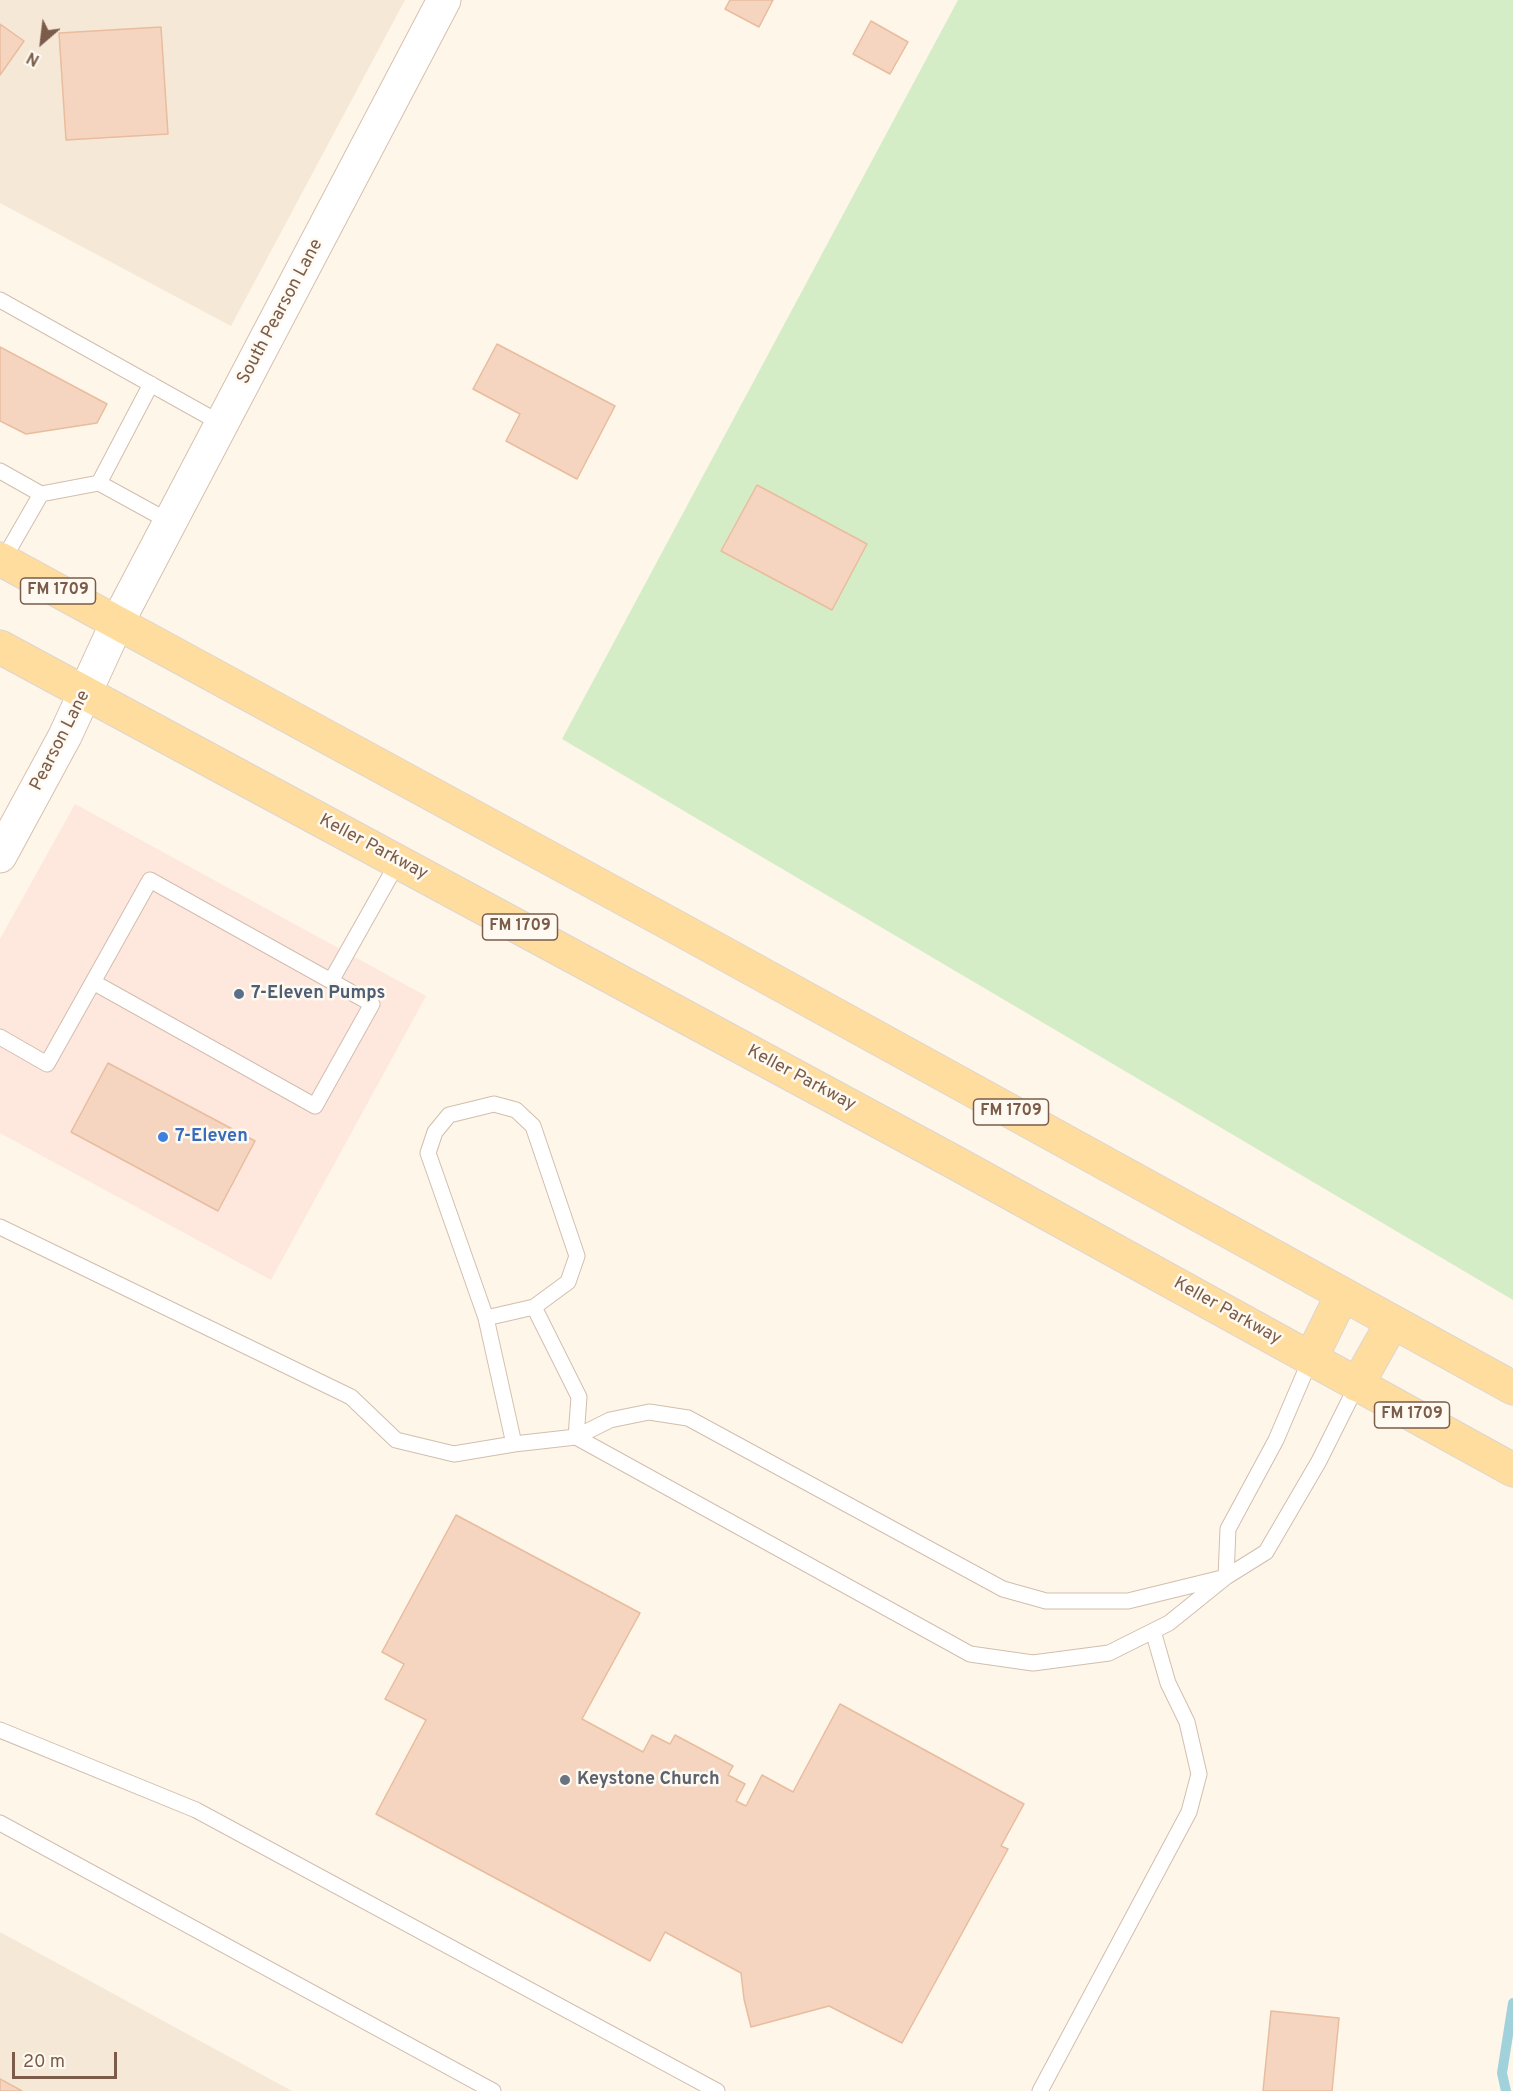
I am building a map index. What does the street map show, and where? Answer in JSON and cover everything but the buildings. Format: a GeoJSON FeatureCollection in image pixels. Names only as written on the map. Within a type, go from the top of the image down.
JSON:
{"type":"FeatureCollection","features":[{"type":"Feature","properties":{"kind":"main road","name":"FM 1709"},"geometry":{"type":"LineString","coordinates":[[1,560],[1513,1388]]}},
{"type":"Feature","properties":{"kind":"main road","name":"FM 1709"},"geometry":{"type":"LineString","coordinates":[[0,647],[86,693]]}},
{"type":"Feature","properties":{"kind":"main road","name":"Keller Parkway"},"geometry":{"type":"LineString","coordinates":[[86,693],[934,1150],[1513,1470]]}},
{"type":"Feature","properties":{"kind":"main road"},"geometry":{"type":"LineString","coordinates":[[1311,1358],[1342,1295]]}},
{"type":"Feature","properties":{"kind":"main road"},"geometry":{"type":"LineString","coordinates":[[1358,1385],[1392,1323]]}},
{"type":"Feature","properties":{"kind":"street","name":"South Pearson Lane"},"geometry":{"type":"LineString","coordinates":[[117,623],[444,0]]}},
{"type":"Feature","properties":{"kind":"street","name":"Pearson Lane"},"geometry":{"type":"LineString","coordinates":[[0,856],[65,736],[117,623]]}},
{"type":"Feature","properties":{"kind":"lane"},"geometry":{"type":"LineString","coordinates":[[0,300],[222,424]]}},
{"type":"Feature","properties":{"kind":"lane"},"geometry":{"type":"LineString","coordinates":[[99,483],[151,384]]}},
{"type":"Feature","properties":{"kind":"lane"},"geometry":{"type":"LineString","coordinates":[[0,471],[41,494],[99,483],[170,522]]}},
{"type":"Feature","properties":{"kind":"lane"},"geometry":{"type":"LineString","coordinates":[[1,560],[41,494]]}},
{"type":"Feature","properties":{"kind":"lane"},"geometry":{"type":"LineString","coordinates":[[331,981],[398,862]]}},
{"type":"Feature","properties":{"kind":"lane"},"geometry":{"type":"LineString","coordinates":[[0,1037],[47,1064],[150,880],[372,1004],[315,1106],[93,982]]}},
{"type":"Feature","properties":{"kind":"lane"},"geometry":{"type":"LineString","coordinates":[[486,1317],[534,1307],[568,1282],[578,1256],[533,1126],[516,1110],[494,1104],[449,1115],[435,1131],[428,1153],[486,1317],[514,1444]]}},
{"type":"Feature","properties":{"kind":"lane"},"geometry":{"type":"LineString","coordinates":[[0,1227],[351,1397],[396,1440],[454,1454],[576,1437],[610,1420],[649,1412],[688,1418],[1003,1589],[1046,1601],[1128,1600],[1226,1577]]}},
{"type":"Feature","properties":{"kind":"lane"},"geometry":{"type":"LineString","coordinates":[[534,1307],[579,1397],[576,1437]]}},
{"type":"Feature","properties":{"kind":"lane"},"geometry":{"type":"LineString","coordinates":[[1226,1577],[1228,1529],[1276,1440],[1311,1358]]}},
{"type":"Feature","properties":{"kind":"lane"},"geometry":{"type":"LineString","coordinates":[[576,1437],[970,1654],[1033,1663],[1109,1653],[1176,1618],[1226,1577],[1266,1552],[1319,1461],[1358,1385]]}},
{"type":"Feature","properties":{"kind":"lane"},"geometry":{"type":"LineString","coordinates":[[1040,2091],[1189,1812],[1198,1774],[1187,1722],[1168,1683],[1154,1631]]}},
{"type":"Feature","properties":{"kind":"lane"},"geometry":{"type":"LineString","coordinates":[[0,1730],[196,1810],[717,2091]]}},
{"type":"Feature","properties":{"kind":"lane"},"geometry":{"type":"LineString","coordinates":[[0,1822],[493,2091]]}},
{"type":"Feature","properties":{"kind":"shaded area"},"geometry":{"type":"Polygon","coordinates":[[[0,0],[405,0],[231,326],[0,203],[0,0]]]}},
{"type":"Feature","properties":{"kind":"shaded area"},"geometry":{"type":"Polygon","coordinates":[[[75,804],[426,996],[271,1280],[0,1133],[0,939],[75,804]]]}},
{"type":"Feature","properties":{"kind":"shaded area"},"geometry":{"type":"Polygon","coordinates":[[[0,1932],[292,2091],[0,2091],[0,1932]]]}},
{"type":"Feature","properties":{"kind":"green space"},"geometry":{"type":"Polygon","coordinates":[[[958,0],[1513,0],[1513,1300],[562,739],[958,0]]]}},
{"type":"Feature","properties":{"kind":"waterway"},"geometry":{"type":"LineString","coordinates":[[1506,2091],[1502,2073],[1513,2003]]}},
{"type":"Feature","properties":{"kind":"place","name":"7-Eleven Pumps"},"geometry":{"type":"Point","coordinates":[239,994]}},
{"type":"Feature","properties":{"kind":"place","name":"7-Eleven"},"geometry":{"type":"Point","coordinates":[163,1137]}},
{"type":"Feature","properties":{"kind":"place","name":"Keystone Church"},"geometry":{"type":"Point","coordinates":[565,1780]}}]}
